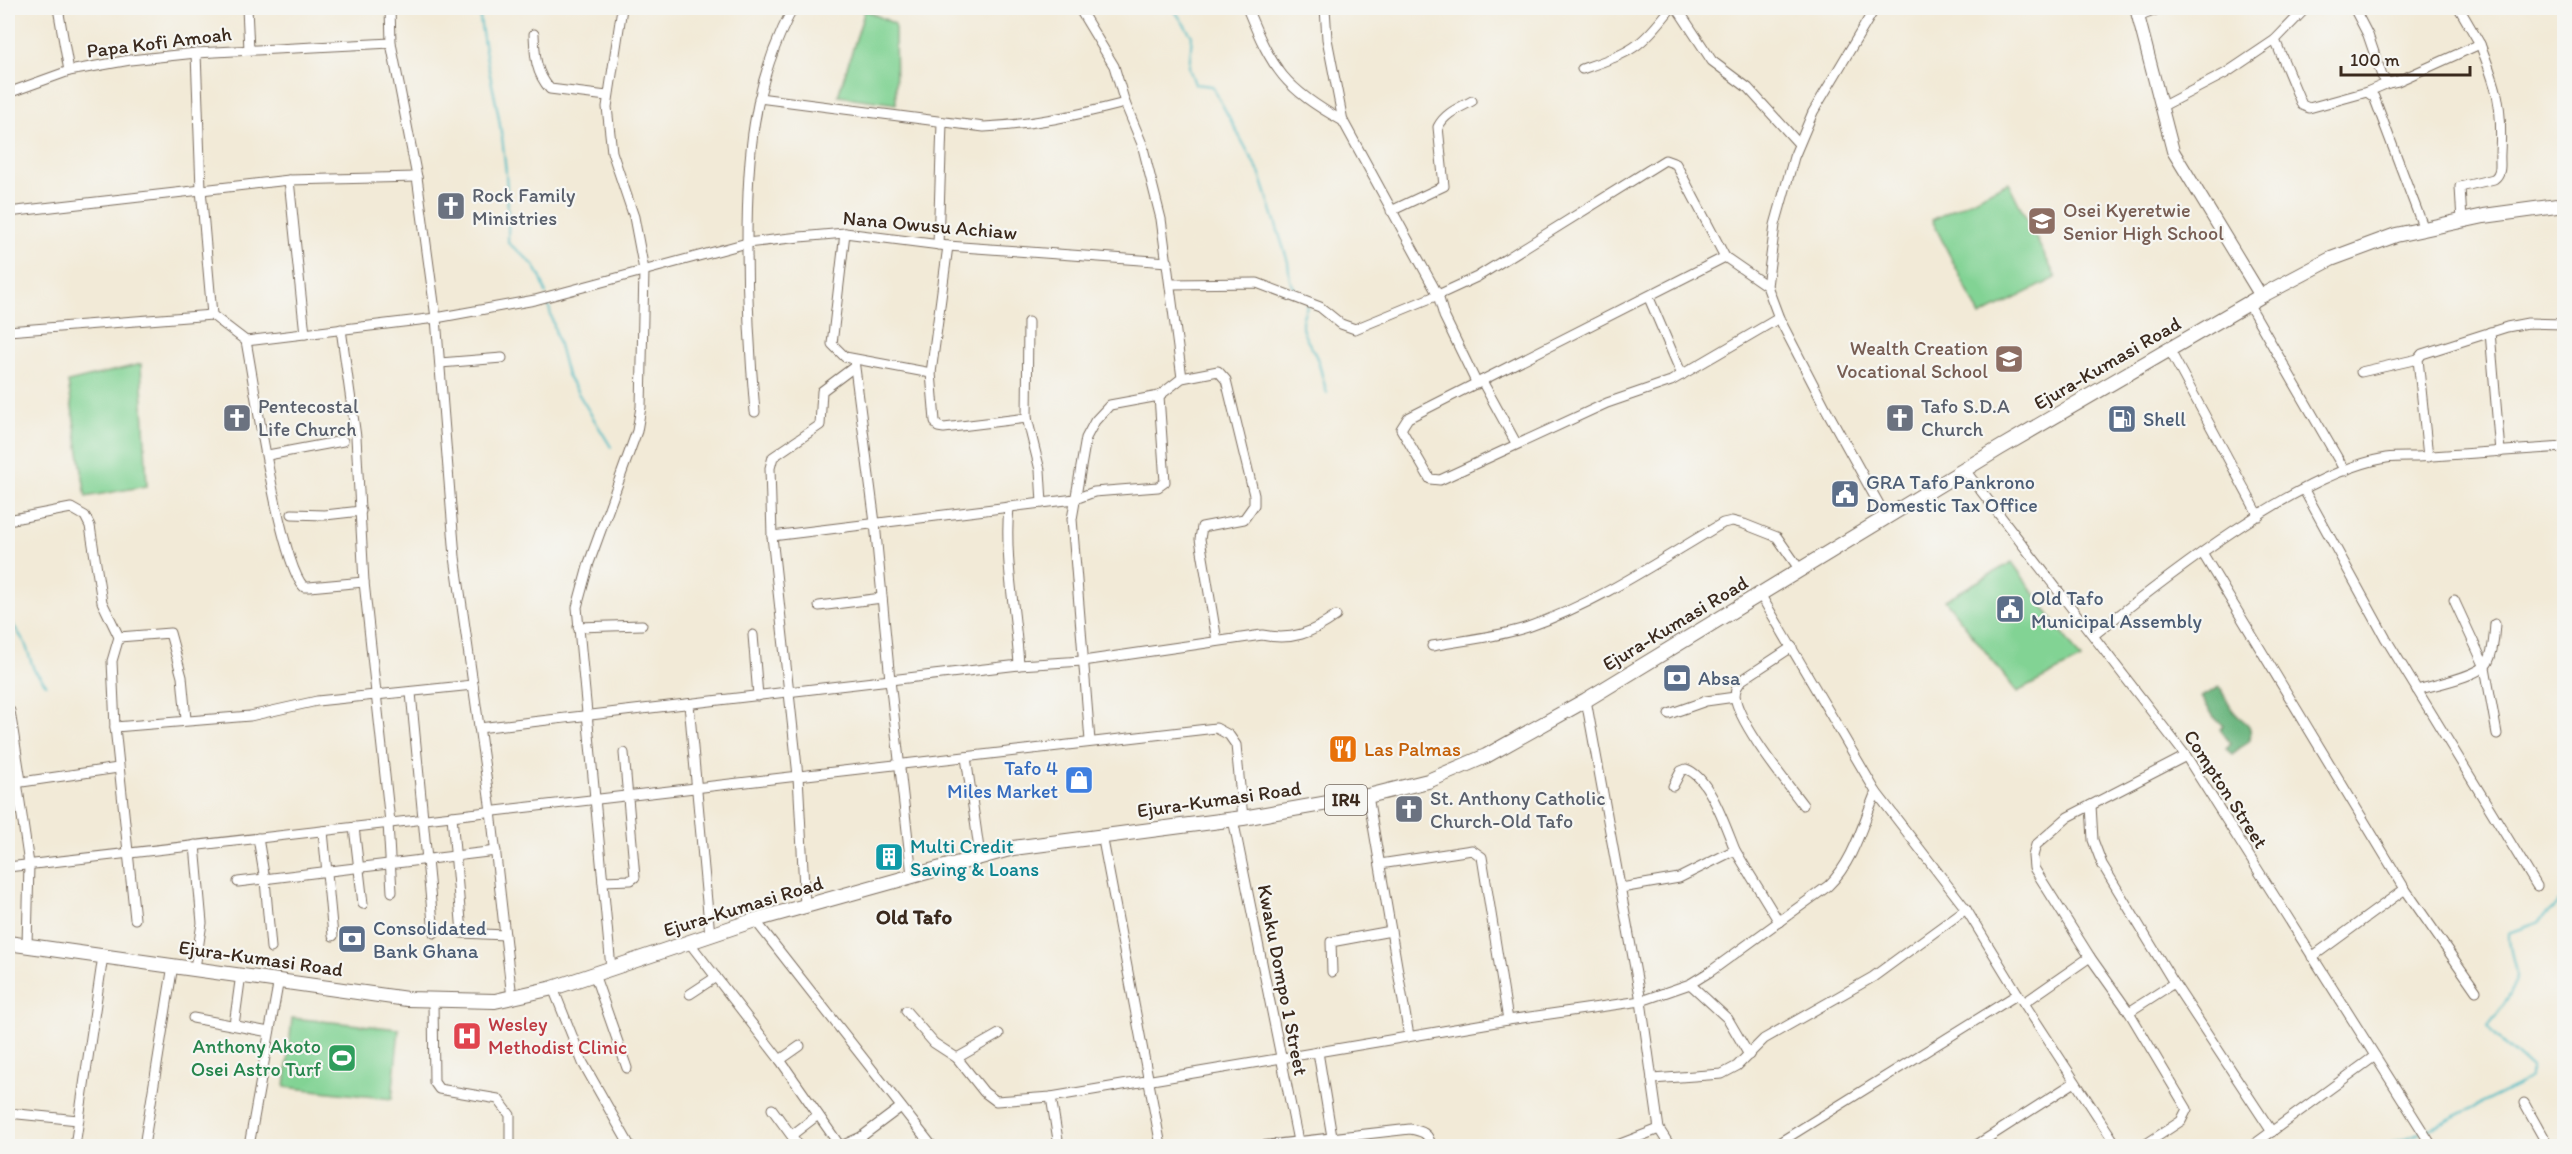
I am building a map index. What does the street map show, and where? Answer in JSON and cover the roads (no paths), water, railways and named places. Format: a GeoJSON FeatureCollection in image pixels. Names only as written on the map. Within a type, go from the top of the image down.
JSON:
{"type":"FeatureCollection","features":[{"type":"Feature","properties":{"kind":"main road","name":"Ejura-Kumasi Road"},"geometry":{"type":"LineString","coordinates":[[8,943],[433,1001],[484,1001],[512,998],[553,988],[755,920],[980,856],[1102,835],[1238,819],[1368,796],[1459,770],[1586,700],[1964,469],[2261,296],[2357,248],[2462,221],[2565,205]]}},
{"type":"Feature","properties":{"kind":"street"},"geometry":{"type":"LineString","coordinates":[[58,8],[69,71]]}},
{"type":"Feature","properties":{"kind":"street"},"geometry":{"type":"LineString","coordinates":[[247,8],[249,50]]}},
{"type":"Feature","properties":{"kind":"street"},"geometry":{"type":"LineString","coordinates":[[390,8],[391,43],[417,177],[436,318],[455,557],[492,811],[512,998]]}},
{"type":"Feature","properties":{"kind":"street"},"geometry":{"type":"LineString","coordinates":[[612,968],[577,607],[582,585],[637,431],[641,399],[644,270],[634,217],[612,152],[608,96],[622,8]]}},
{"type":"Feature","properties":{"kind":"street"},"geometry":{"type":"LineString","coordinates":[[755,412],[750,354],[747,243],[751,135],[773,49],[792,8]]}},
{"type":"Feature","properties":{"kind":"street"},"geometry":{"type":"LineString","coordinates":[[1079,8],[1114,66],[1125,103],[1142,144],[1161,219],[1182,378]]}},
{"type":"Feature","properties":{"kind":"street"},"geometry":{"type":"LineString","coordinates":[[1247,8],[1276,68],[1289,85],[1308,102],[1343,121]]}},
{"type":"Feature","properties":{"kind":"street"},"geometry":{"type":"LineString","coordinates":[[1325,8],[1328,39],[1343,121],[1438,295],[1444,316],[1480,383],[1516,442]]}},
{"type":"Feature","properties":{"kind":"street"},"geometry":{"type":"LineString","coordinates":[[1582,69],[1635,48],[1648,37],[1671,8]]}},
{"type":"Feature","properties":{"kind":"street"},"geometry":{"type":"LineString","coordinates":[[1677,8],[1712,61],[1748,88],[1799,144]]}},
{"type":"Feature","properties":{"kind":"street"},"geometry":{"type":"LineString","coordinates":[[1875,8],[1814,112],[1799,144],[1775,225],[1767,286],[1779,318],[1886,517]]}},
{"type":"Feature","properties":{"kind":"street"},"geometry":{"type":"LineString","coordinates":[[2161,8],[2137,12],[2173,151],[2261,296]]}},
{"type":"Feature","properties":{"kind":"street"},"geometry":{"type":"LineString","coordinates":[[2161,107],[2226,73],[2275,40],[2306,8]]}},
{"type":"Feature","properties":{"kind":"street"},"geometry":{"type":"LineString","coordinates":[[2354,8],[2368,35],[2382,76],[2388,82]]}},
{"type":"Feature","properties":{"kind":"street"},"geometry":{"type":"LineString","coordinates":[[2459,8],[2480,44],[2500,101],[2503,127],[2500,170],[2494,179],[2460,188],[2462,221]]}},
{"type":"Feature","properties":{"kind":"street"},"geometry":{"type":"LineString","coordinates":[[534,34],[536,62],[541,79],[550,89],[608,96]]}},
{"type":"Feature","properties":{"kind":"street"},"geometry":{"type":"LineString","coordinates":[[2275,40],[2302,105],[2309,108],[2367,92],[2388,82],[2398,81],[2480,44]]}},
{"type":"Feature","properties":{"kind":"street","name":"Papa Kofi Amoah"},"geometry":{"type":"LineString","coordinates":[[8,93],[69,71],[130,60],[196,53],[391,43]]}},
{"type":"Feature","properties":{"kind":"street"},"geometry":{"type":"LineString","coordinates":[[196,53],[201,189],[212,315]]}},
{"type":"Feature","properties":{"kind":"street"},"geometry":{"type":"LineString","coordinates":[[2367,92],[2374,98],[2424,229]]}},
{"type":"Feature","properties":{"kind":"street"},"geometry":{"type":"LineString","coordinates":[[759,98],[984,127],[1017,126],[1069,118],[1125,103]]}},
{"type":"Feature","properties":{"kind":"street"},"geometry":{"type":"LineString","coordinates":[[1391,211],[1444,186],[1438,127],[1447,116],[1472,101]]}},
{"type":"Feature","properties":{"kind":"street"},"geometry":{"type":"LineString","coordinates":[[942,123],[943,246],[931,373],[932,401],[938,427],[970,427],[1027,418]]}},
{"type":"Feature","properties":{"kind":"street"},"geometry":{"type":"LineString","coordinates":[[1171,284],[1257,283],[1320,307],[1341,324],[1355,329],[1477,277],[1665,160],[1676,164],[1725,257],[1767,286]]}},
{"type":"Feature","properties":{"kind":"street"},"geometry":{"type":"LineString","coordinates":[[8,212],[289,180],[417,177]]}},
{"type":"Feature","properties":{"kind":"street"},"geometry":{"type":"LineString","coordinates":[[289,180],[305,334]]}},
{"type":"Feature","properties":{"kind":"street"},"geometry":{"type":"LineString","coordinates":[[845,233],[832,344],[837,351],[854,363],[931,373]]}},
{"type":"Feature","properties":{"kind":"street","name":"Nana Owusu Achiaw"},"geometry":{"type":"LineString","coordinates":[[246,341],[436,318],[553,296],[747,243],[845,233],[943,246],[1168,261]]}},
{"type":"Feature","properties":{"kind":"street"},"geometry":{"type":"LineString","coordinates":[[1725,257],[1649,298],[1408,418],[1401,429],[1418,460],[1435,481],[1516,442],[1607,403],[1682,375],[1779,318]]}},
{"type":"Feature","properties":{"kind":"street"},"geometry":{"type":"LineString","coordinates":[[1649,298],[1682,375]]}},
{"type":"Feature","properties":{"kind":"street"},"geometry":{"type":"LineString","coordinates":[[2248,303],[2345,471]]}},
{"type":"Feature","properties":{"kind":"street"},"geometry":{"type":"LineString","coordinates":[[8,331],[212,315],[246,341],[283,535],[299,582],[309,587],[364,582]]}},
{"type":"Feature","properties":{"kind":"street"},"geometry":{"type":"LineString","coordinates":[[1028,322],[1027,418],[1038,462],[1042,503]]}},
{"type":"Feature","properties":{"kind":"street"},"geometry":{"type":"LineString","coordinates":[[2361,372],[2418,359],[2429,351],[2528,323],[2565,324]]}},
{"type":"Feature","properties":{"kind":"street"},"geometry":{"type":"LineString","coordinates":[[341,329],[356,437],[364,582],[389,822],[392,892]]}},
{"type":"Feature","properties":{"kind":"street"},"geometry":{"type":"LineString","coordinates":[[2490,332],[2500,452]]}},
{"type":"Feature","properties":{"kind":"street"},"geometry":{"type":"LineString","coordinates":[[2169,349],[2259,516]]}},
{"type":"Feature","properties":{"kind":"street"},"geometry":{"type":"LineString","coordinates":[[440,363],[502,358]]}},
{"type":"Feature","properties":{"kind":"street"},"geometry":{"type":"LineString","coordinates":[[2418,359],[2428,457]]}},
{"type":"Feature","properties":{"kind":"street"},"geometry":{"type":"LineString","coordinates":[[854,363],[875,523],[912,874]]}},
{"type":"Feature","properties":{"kind":"street"},"geometry":{"type":"LineString","coordinates":[[805,906],[798,776],[772,536],[770,468],[773,458],[820,425],[822,391],[854,363]]}},
{"type":"Feature","properties":{"kind":"street"},"geometry":{"type":"LineString","coordinates":[[8,867],[1090,741],[1072,519],[1086,438],[1102,412],[1110,405],[1159,396],[1182,378],[1218,371],[1222,373],[1254,495],[1254,505],[1245,519],[1202,527],[1200,539],[1217,641]]}},
{"type":"Feature","properties":{"kind":"street"},"geometry":{"type":"LineString","coordinates":[[772,536],[1075,499],[1094,492],[1162,485],[1166,470],[1159,396]]}},
{"type":"Feature","properties":{"kind":"street"},"geometry":{"type":"LineString","coordinates":[[268,455],[343,441]]}},
{"type":"Feature","properties":{"kind":"street"},"geometry":{"type":"LineString","coordinates":[[2094,634],[2259,516],[2304,490],[2345,471],[2387,458],[2565,447]]}},
{"type":"Feature","properties":{"kind":"street","name":"Compton Street"},"geometry":{"type":"LineString","coordinates":[[1964,469],[2094,634],[2186,756],[2431,1144]]}},
{"type":"Feature","properties":{"kind":"street"},"geometry":{"type":"LineString","coordinates":[[2304,490],[2417,690],[2537,886]]}},
{"type":"Feature","properties":{"kind":"street"},"geometry":{"type":"LineString","coordinates":[[1009,507],[1010,589],[1019,665]]}},
{"type":"Feature","properties":{"kind":"street"},"geometry":{"type":"LineString","coordinates":[[8,520],[71,508],[85,516],[90,526],[102,602],[120,637],[112,661],[115,727],[135,919]]}},
{"type":"Feature","properties":{"kind":"street"},"geometry":{"type":"LineString","coordinates":[[292,514],[325,515],[360,511]]}},
{"type":"Feature","properties":{"kind":"street"},"geometry":{"type":"LineString","coordinates":[[1432,646],[1516,630],[1557,615],[1632,578],[1723,523],[1732,521],[1777,537],[1800,570]]}},
{"type":"Feature","properties":{"kind":"street"},"geometry":{"type":"LineString","coordinates":[[2203,554],[2405,889],[2476,991]]}},
{"type":"Feature","properties":{"kind":"street"},"geometry":{"type":"LineString","coordinates":[[1760,594],[1876,792],[1966,909],[2018,994],[2117,1146]]}},
{"type":"Feature","properties":{"kind":"street"},"geometry":{"type":"LineString","coordinates":[[819,606],[882,598]]}},
{"type":"Feature","properties":{"kind":"street"},"geometry":{"type":"LineString","coordinates":[[2454,600],[2484,667],[2498,734]]}},
{"type":"Feature","properties":{"kind":"street"},"geometry":{"type":"LineString","coordinates":[[479,728],[1019,665],[1083,661],[1262,635],[1284,639],[1315,630],[1336,616]]}},
{"type":"Feature","properties":{"kind":"street"},"geometry":{"type":"LineString","coordinates":[[2417,690],[2484,667],[2489,660],[2495,624]]}},
{"type":"Feature","properties":{"kind":"street"},"geometry":{"type":"LineString","coordinates":[[578,627],[642,625]]}},
{"type":"Feature","properties":{"kind":"street"},"geometry":{"type":"LineString","coordinates":[[120,637],[170,633],[182,677],[186,719]]}},
{"type":"Feature","properties":{"kind":"street"},"geometry":{"type":"LineString","coordinates":[[753,635],[758,696]]}},
{"type":"Feature","properties":{"kind":"street"},"geometry":{"type":"LineString","coordinates":[[1792,647],[1742,680],[1736,687],[1735,697],[1750,727],[1803,805]]}},
{"type":"Feature","properties":{"kind":"street"},"geometry":{"type":"LineString","coordinates":[[115,727],[186,719],[250,716],[317,700],[411,693],[473,685]]}},
{"type":"Feature","properties":{"kind":"street"},"geometry":{"type":"LineString","coordinates":[[411,693],[434,933]]}},
{"type":"Feature","properties":{"kind":"street"},"geometry":{"type":"LineString","coordinates":[[1669,714],[1706,701],[1735,697]]}},
{"type":"Feature","properties":{"kind":"street"},"geometry":{"type":"LineString","coordinates":[[1586,700],[1641,1001],[1659,1129],[1670,1146]]}},
{"type":"Feature","properties":{"kind":"street"},"geometry":{"type":"LineString","coordinates":[[689,704],[710,935]]}},
{"type":"Feature","properties":{"kind":"street"},"geometry":{"type":"LineString","coordinates":[[10,711],[15,782],[29,864],[27,945]]}},
{"type":"Feature","properties":{"kind":"street","name":"Kwaku Dompo 1 Street"},"geometry":{"type":"LineString","coordinates":[[1090,741],[1210,729],[1224,731],[1233,739],[1236,745],[1238,819],[1279,1058],[1298,1143]]}},
{"type":"Feature","properties":{"kind":"street"},"geometry":{"type":"LineString","coordinates":[[603,882],[631,880],[635,877],[624,753]]}},
{"type":"Feature","properties":{"kind":"street"},"geometry":{"type":"LineString","coordinates":[[2143,1146],[2181,1121],[2187,1109],[2129,1012],[2090,957],[2034,868],[2032,856],[2036,846],[2068,817],[2186,756]]}},
{"type":"Feature","properties":{"kind":"street"},"geometry":{"type":"LineString","coordinates":[[966,757],[980,856]]}},
{"type":"Feature","properties":{"kind":"street"},"geometry":{"type":"LineString","coordinates":[[15,782],[118,768]]}},
{"type":"Feature","properties":{"kind":"street"},"geometry":{"type":"LineString","coordinates":[[1673,786],[1681,771],[1686,769],[1697,776],[1711,796],[1735,850],[1779,922]]}},
{"type":"Feature","properties":{"kind":"street"},"geometry":{"type":"LineString","coordinates":[[906,1011],[934,1043],[957,1058],[984,1092],[996,1101],[1051,1097],[1409,1036],[1641,1001],[1690,984],[1779,922],[1842,872],[1876,792]]}},
{"type":"Feature","properties":{"kind":"street"},"geometry":{"type":"LineString","coordinates":[[1368,796],[1409,1036]]}},
{"type":"Feature","properties":{"kind":"street"},"geometry":{"type":"LineString","coordinates":[[2091,805],[2093,840],[2102,864],[2174,983],[2272,1132]]}},
{"type":"Feature","properties":{"kind":"street"},"geometry":{"type":"LineString","coordinates":[[452,816],[462,933],[505,934]]}},
{"type":"Feature","properties":{"kind":"street"},"geometry":{"type":"LineString","coordinates":[[354,827],[357,870],[363,904]]}},
{"type":"Feature","properties":{"kind":"street"},"geometry":{"type":"LineString","coordinates":[[323,831],[333,936]]}},
{"type":"Feature","properties":{"kind":"street"},"geometry":{"type":"LineString","coordinates":[[1102,835],[1161,1146]]}},
{"type":"Feature","properties":{"kind":"street"},"geometry":{"type":"LineString","coordinates":[[258,838],[265,880],[271,948]]}},
{"type":"Feature","properties":{"kind":"street"},"geometry":{"type":"LineString","coordinates":[[195,845],[202,923],[195,968]]}},
{"type":"Feature","properties":{"kind":"street"},"geometry":{"type":"LineString","coordinates":[[1380,864],[1472,850],[1482,857],[1508,1020]]}},
{"type":"Feature","properties":{"kind":"street"},"geometry":{"type":"LineString","coordinates":[[1621,888],[1679,878],[1735,850]]}},
{"type":"Feature","properties":{"kind":"street"},"geometry":{"type":"LineString","coordinates":[[238,882],[391,866],[496,851]]}},
{"type":"Feature","properties":{"kind":"street"},"geometry":{"type":"LineString","coordinates":[[2312,957],[2405,889]]}},
{"type":"Feature","properties":{"kind":"street"},"geometry":{"type":"LineString","coordinates":[[1652,1079],[1722,1074],[1737,1066],[1764,1039],[1873,977],[1966,909]]}},
{"type":"Feature","properties":{"kind":"street"},"geometry":{"type":"LineString","coordinates":[[755,920],[932,1146]]}},
{"type":"Feature","properties":{"kind":"street"},"geometry":{"type":"LineString","coordinates":[[1332,972],[1331,942],[1391,931]]}},
{"type":"Feature","properties":{"kind":"street"},"geometry":{"type":"LineString","coordinates":[[688,941],[780,1060],[841,1146],[861,1137],[901,1107]]}},
{"type":"Feature","properties":{"kind":"street"},"geometry":{"type":"LineString","coordinates":[[75,1146],[103,956]]}},
{"type":"Feature","properties":{"kind":"street"},"geometry":{"type":"LineString","coordinates":[[2024,1003],[2090,957]]}},
{"type":"Feature","properties":{"kind":"street"},"geometry":{"type":"LineString","coordinates":[[144,1146],[173,964]]}},
{"type":"Feature","properties":{"kind":"street"},"geometry":{"type":"LineString","coordinates":[[234,1026],[241,974]]}},
{"type":"Feature","properties":{"kind":"street"},"geometry":{"type":"LineString","coordinates":[[594,974],[627,1068]]}},
{"type":"Feature","properties":{"kind":"street"},"geometry":{"type":"LineString","coordinates":[[690,994],[716,977]]}},
{"type":"Feature","properties":{"kind":"street"},"geometry":{"type":"LineString","coordinates":[[249,1146],[279,979]]}},
{"type":"Feature","properties":{"kind":"street"},"geometry":{"type":"LineString","coordinates":[[2129,1012],[2174,983]]}},
{"type":"Feature","properties":{"kind":"street"},"geometry":{"type":"LineString","coordinates":[[1690,984],[1728,1019],[1749,1054]]}},
{"type":"Feature","properties":{"kind":"street"},"geometry":{"type":"LineString","coordinates":[[553,988],[583,1063],[630,1146]]}},
{"type":"Feature","properties":{"kind":"street"},"geometry":{"type":"LineString","coordinates":[[1774,1146],[2018,994]]}},
{"type":"Feature","properties":{"kind":"street"},"geometry":{"type":"LineString","coordinates":[[433,1001],[434,1082],[439,1089],[498,1100],[510,1114],[510,1146]]}},
{"type":"Feature","properties":{"kind":"street"},"geometry":{"type":"LineString","coordinates":[[193,1018],[269,1032]]}},
{"type":"Feature","properties":{"kind":"street"},"geometry":{"type":"LineString","coordinates":[[957,1058],[999,1034]]}},
{"type":"Feature","properties":{"kind":"street"},"geometry":{"type":"LineString","coordinates":[[780,1060],[800,1046]]}},
{"type":"Feature","properties":{"kind":"street"},"geometry":{"type":"LineString","coordinates":[[1318,1052],[1332,1137]]}},
{"type":"Feature","properties":{"kind":"street"},"geometry":{"type":"LineString","coordinates":[[2252,1146],[2375,1056]]}},
{"type":"Feature","properties":{"kind":"street"},"geometry":{"type":"LineString","coordinates":[[1975,1146],[2075,1082]]}},
{"type":"Feature","properties":{"kind":"street"},"geometry":{"type":"LineString","coordinates":[[1051,1097],[1059,1146]]}},
{"type":"Feature","properties":{"kind":"street"},"geometry":{"type":"LineString","coordinates":[[2524,1103],[2548,1146]]}},
{"type":"Feature","properties":{"kind":"street"},"geometry":{"type":"LineString","coordinates":[[772,1109],[799,1146]]}},
{"type":"Feature","properties":{"kind":"street"},"geometry":{"type":"LineString","coordinates":[[8,1113],[78,1120]]}},
{"type":"Feature","properties":{"kind":"street"},"geometry":{"type":"LineString","coordinates":[[792,1134],[818,1115]]}},
{"type":"Feature","properties":{"kind":"street"},"geometry":{"type":"LineString","coordinates":[[1260,1146],[1410,1129],[1424,1132],[1431,1146]]}},
{"type":"Feature","properties":{"kind":"street"},"geometry":{"type":"LineString","coordinates":[[1615,1146],[1659,1129]]}},
{"type":"Feature","properties":{"kind":"waterway"},"geometry":{"type":"LineString","coordinates":[[479,8],[484,48],[503,145],[508,243],[533,264],[546,294]]}},
{"type":"Feature","properties":{"kind":"waterway"},"geometry":{"type":"LineString","coordinates":[[1173,8],[1192,36],[1189,68],[1195,84],[1212,86],[1260,174],[1288,262],[1290,280],[1298,295]]}},
{"type":"Feature","properties":{"kind":"waterway"},"geometry":{"type":"LineString","coordinates":[[547,300],[567,375],[611,447]]}},
{"type":"Feature","properties":{"kind":"waterway"},"geometry":{"type":"LineString","coordinates":[[1308,304],[1302,320],[1303,331],[1316,356],[1327,393]]}},
{"type":"Feature","properties":{"kind":"waterway"},"geometry":{"type":"LineString","coordinates":[[8,617],[25,643],[34,670],[46,684]]}},
{"type":"Feature","properties":{"kind":"waterway"},"geometry":{"type":"LineString","coordinates":[[2425,1131],[2517,1086],[2530,1077],[2530,1067],[2497,1038],[2488,1026],[2513,989],[2515,982],[2516,971],[2509,933],[2537,923],[2564,898]]}},
{"type":"Feature","properties":{"kind":"waterway"},"geometry":{"type":"LineString","coordinates":[[2385,1146],[2420,1133]]}},
{"type":"Feature","properties":{"kind":"place","name":"Rock Family Ministries"},"geometry":{"type":"Point","coordinates":[451,206]}},
{"type":"Feature","properties":{"kind":"place","name":"Osei Kyeretwie Senior High School"},"geometry":{"type":"Point","coordinates":[2042,221]}},
{"type":"Feature","properties":{"kind":"place","name":"Wealth Creation Vocational School"},"geometry":{"type":"Point","coordinates":[2009,359]}},
{"type":"Feature","properties":{"kind":"place","name":"Pentecostal Life Church"},"geometry":{"type":"Point","coordinates":[237,418]}},
{"type":"Feature","properties":{"kind":"place","name":"Tafo S.D.A Church"},"geometry":{"type":"Point","coordinates":[1900,418]}},
{"type":"Feature","properties":{"kind":"place","name":"Shell"},"geometry":{"type":"Point","coordinates":[2122,419]}},
{"type":"Feature","properties":{"kind":"place","name":"GRA Tafo Pankrono Domestic Tax Office"},"geometry":{"type":"Point","coordinates":[1845,494]}},
{"type":"Feature","properties":{"kind":"place","name":"Old Tafo Municipal Assembly"},"geometry":{"type":"Point","coordinates":[2010,609]}},
{"type":"Feature","properties":{"kind":"place","name":"Absa"},"geometry":{"type":"Point","coordinates":[1677,678]}},
{"type":"Feature","properties":{"kind":"place","name":"Las Palmas"},"geometry":{"type":"Point","coordinates":[1343,749]}},
{"type":"Feature","properties":{"kind":"place","name":"Tafo 4 Miles Market"},"geometry":{"type":"Point","coordinates":[1079,780]}},
{"type":"Feature","properties":{"kind":"place","name":"St. Anthony Catholic Church-Old Tafo"},"geometry":{"type":"Point","coordinates":[1409,809]}},
{"type":"Feature","properties":{"kind":"place","name":"Multi Credit Saving & Loans"},"geometry":{"type":"Point","coordinates":[889,857]}},
{"type":"Feature","properties":{"kind":"place","name":"Consolidated Bank Ghana"},"geometry":{"type":"Point","coordinates":[352,939]}},
{"type":"Feature","properties":{"kind":"place","name":"Wesley Methodist Clinic"},"geometry":{"type":"Point","coordinates":[467,1036]}},
{"type":"Feature","properties":{"kind":"place","name":"Anthony Akoto Osei Astro Turf"},"geometry":{"type":"Point","coordinates":[342,1058]}},
{"type":"Feature","properties":{"kind":"district","name":"Old Tafo"},"geometry":{"type":"Point","coordinates":[914,916]}}]}
